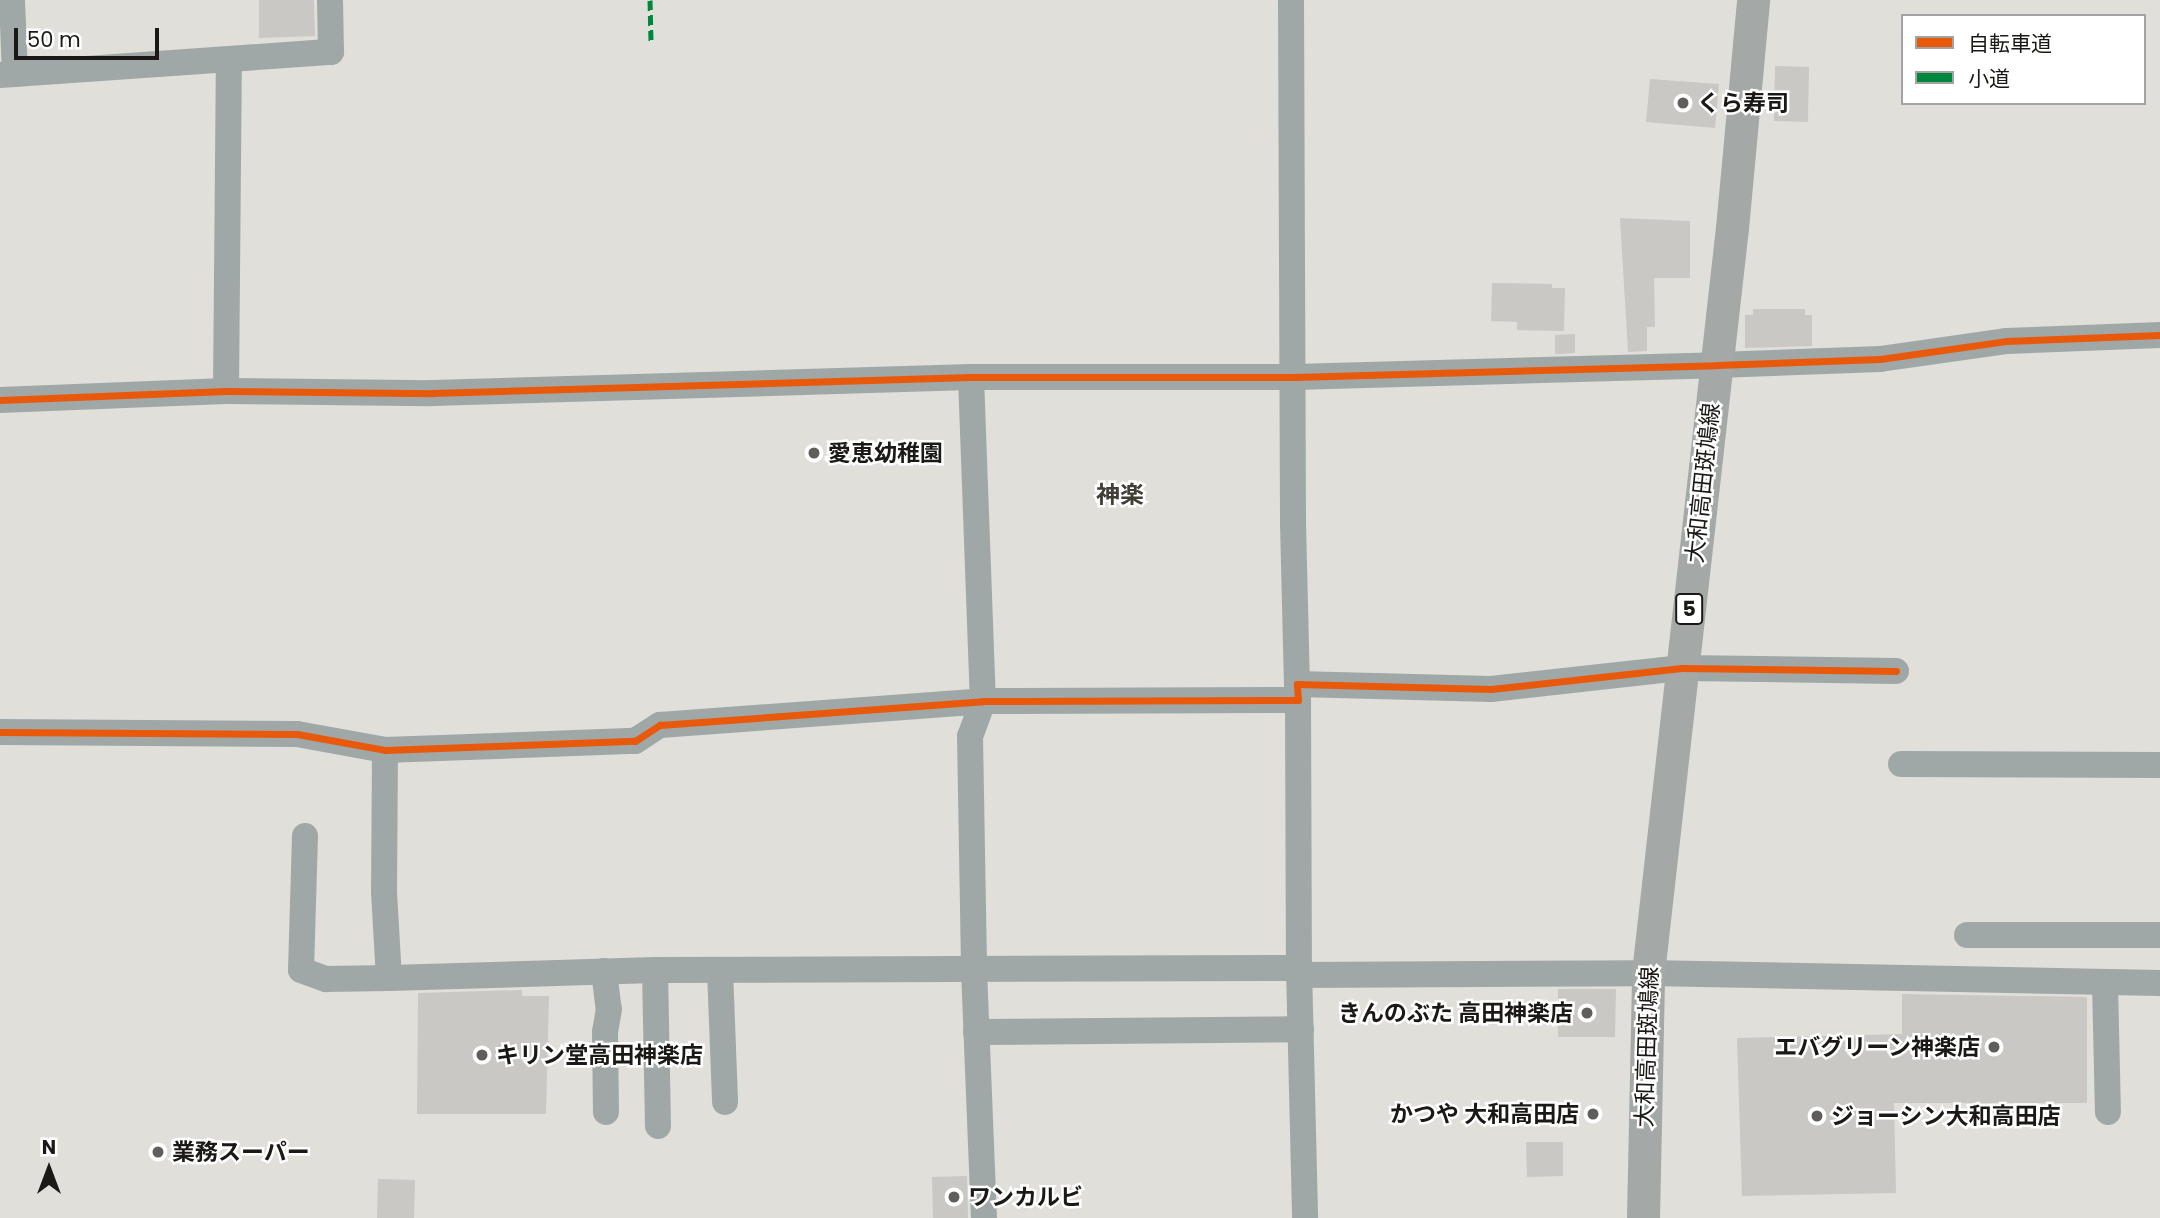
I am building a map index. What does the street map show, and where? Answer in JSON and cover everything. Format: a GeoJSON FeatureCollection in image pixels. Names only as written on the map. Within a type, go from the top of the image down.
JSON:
{"type":"FeatureCollection","features":[{"type":"Feature","properties":{"kind":"main road","name":"大和高田斑鳩線"},"geometry":{"type":"LineString","coordinates":[[1643,1218],[1644,1047],[1648,973],[1717,365],[1753,0]]}},
{"type":"Feature","properties":{"kind":"street"},"geometry":{"type":"LineString","coordinates":[[12,0],[7,74],[331,52],[330,0]]}},
{"type":"Feature","properties":{"kind":"street"},"geometry":{"type":"LineString","coordinates":[[1291,0],[1295,377],[1293,523],[1305,1218]]}},
{"type":"Feature","properties":{"kind":"street"},"geometry":{"type":"LineString","coordinates":[[226,391],[229,61]]}},
{"type":"Feature","properties":{"kind":"street"},"geometry":{"type":"LineString","coordinates":[[0,400],[226,391],[432,393],[971,377],[1295,377],[1717,365],[1880,359],[2006,341],[2160,335]]}},
{"type":"Feature","properties":{"kind":"street"},"geometry":{"type":"LineString","coordinates":[[971,377],[983,701],[970,736],[974,970],[984,1218]]}},
{"type":"Feature","properties":{"kind":"street"},"geometry":{"type":"LineString","coordinates":[[0,732],[297,734],[385,750],[635,741],[660,725],[983,701],[1491,689],[1682,668],[1896,671]]}},
{"type":"Feature","properties":{"kind":"street"},"geometry":{"type":"LineString","coordinates":[[385,750],[384,892],[389,978]]}},
{"type":"Feature","properties":{"kind":"street"},"geometry":{"type":"LineString","coordinates":[[1901,764],[2160,765]]}},
{"type":"Feature","properties":{"kind":"street"},"geometry":{"type":"LineString","coordinates":[[305,836],[301,970],[326,979],[655,970],[974,970],[1648,973],[2160,983]]}},
{"type":"Feature","properties":{"kind":"street"},"geometry":{"type":"LineString","coordinates":[[1967,934],[2160,935]]}},
{"type":"Feature","properties":{"kind":"street"},"geometry":{"type":"LineString","coordinates":[[655,970],[659,1126]]}},
{"type":"Feature","properties":{"kind":"street"},"geometry":{"type":"LineString","coordinates":[[720,970],[725,1102]]}},
{"type":"Feature","properties":{"kind":"street"},"geometry":{"type":"LineString","coordinates":[[604,971],[609,1009],[605,1032],[606,1112]]}},
{"type":"Feature","properties":{"kind":"street"},"geometry":{"type":"LineString","coordinates":[[2105,983],[2108,1112]]}},
{"type":"Feature","properties":{"kind":"street"},"geometry":{"type":"LineString","coordinates":[[976,1032],[1301,1029]]}},
{"type":"Feature","properties":{"kind":"building"},"geometry":{"type":"Polygon","coordinates":[[[259,0],[314,0],[315,36],[259,38],[259,0]]]}},
{"type":"Feature","properties":{"kind":"building"},"geometry":{"type":"Polygon","coordinates":[[[1775,66],[1809,67],[1808,122],[1774,121],[1775,66]]]}},
{"type":"Feature","properties":{"kind":"building","name":"くら寿司"},"geometry":{"type":"Polygon","coordinates":[[[1650,79],[1719,84],[1715,128],[1646,122],[1650,79]]]}},
{"type":"Feature","properties":{"kind":"building"},"geometry":{"type":"Polygon","coordinates":[[[1620,218],[1690,221],[1690,278],[1654,278],[1655,327],[1647,327],[1647,351],[1628,352],[1620,218]]]}},
{"type":"Feature","properties":{"kind":"building"},"geometry":{"type":"Polygon","coordinates":[[[1492,283],[1552,284],[1552,288],[1565,288],[1564,331],[1517,330],[1517,322],[1491,321],[1492,283]]]}},
{"type":"Feature","properties":{"kind":"building"},"geometry":{"type":"Polygon","coordinates":[[[1753,309],[1805,309],[1805,315],[1812,315],[1812,346],[1745,348],[1745,315],[1753,315],[1753,309]]]}},
{"type":"Feature","properties":{"kind":"building"},"geometry":{"type":"Polygon","coordinates":[[[1575,334],[1575,353],[1555,354],[1555,335],[1575,334]]]}},
{"type":"Feature","properties":{"kind":"building","name":"きんのぶた 高田神楽店"},"geometry":{"type":"Polygon","coordinates":[[[1558,989],[1616,989],[1615,1037],[1558,1037],[1558,989]]]}},
{"type":"Feature","properties":{"kind":"building","name":"キリン堂高田神楽店"},"geometry":{"type":"Polygon","coordinates":[[[522,990],[522,996],[549,996],[546,1114],[417,1114],[418,993],[522,990]]]}},
{"type":"Feature","properties":{"kind":"building"},"geometry":{"type":"Polygon","coordinates":[[[1902,994],[2087,997],[2087,1103],[1894,1103],[1896,1193],[1742,1196],[1737,1038],[1902,1034],[1902,994]]]}},
{"type":"Feature","properties":{"kind":"building"},"geometry":{"type":"Polygon","coordinates":[[[1526,1142],[1563,1142],[1563,1176],[1527,1177],[1526,1142]]]}},
{"type":"Feature","properties":{"kind":"building","name":"ワンカルビ"},"geometry":{"type":"Polygon","coordinates":[[[967,1176],[968,1218],[933,1218],[932,1177],[967,1176]]]}},
{"type":"Feature","properties":{"kind":"building"},"geometry":{"type":"Polygon","coordinates":[[[378,1179],[415,1180],[414,1218],[377,1218],[378,1179]]]}},
{"type":"Feature","properties":{"kind":"marked path"},"geometry":{"type":"LineString","coordinates":[[650,0],[651,42]]}},
{"type":"Feature","properties":{"kind":"cycle path"},"geometry":{"type":"LineString","coordinates":[[0,400],[226,391],[432,393],[971,377],[1295,377],[1717,365],[1880,359],[2006,341],[2160,335]]}},
{"type":"Feature","properties":{"kind":"cycle path"},"geometry":{"type":"LineString","coordinates":[[0,732],[297,734],[385,750],[635,741],[660,725],[983,701],[1298,700],[1297,684],[1491,689],[1682,668],[1896,671]]}},
{"type":"Feature","properties":{"kind":"place","name":"くら寿司"},"geometry":{"type":"Point","coordinates":[1683,103]}},
{"type":"Feature","properties":{"kind":"place","name":"愛恵幼稚園"},"geometry":{"type":"Point","coordinates":[814,453]}},
{"type":"Feature","properties":{"kind":"place","name":"きんのぶた 高田神楽店"},"geometry":{"type":"Point","coordinates":[1587,1013]}},
{"type":"Feature","properties":{"kind":"place","name":"エバグリーン神楽店"},"geometry":{"type":"Point","coordinates":[1994,1047]}},
{"type":"Feature","properties":{"kind":"place","name":"キリン堂高田神楽店"},"geometry":{"type":"Point","coordinates":[482,1055]}},
{"type":"Feature","properties":{"kind":"place","name":"かつや 大和高田店"},"geometry":{"type":"Point","coordinates":[1593,1114]}},
{"type":"Feature","properties":{"kind":"place","name":"ジョーシン大和高田店"},"geometry":{"type":"Point","coordinates":[1817,1116]}},
{"type":"Feature","properties":{"kind":"place","name":"業務スーパー"},"geometry":{"type":"Point","coordinates":[158,1152]}},
{"type":"Feature","properties":{"kind":"place","name":"ワンカルビ"},"geometry":{"type":"Point","coordinates":[954,1197]}},
{"type":"Feature","properties":{"kind":"district","name":"神楽"},"geometry":{"type":"Point","coordinates":[1120,495]}}]}
